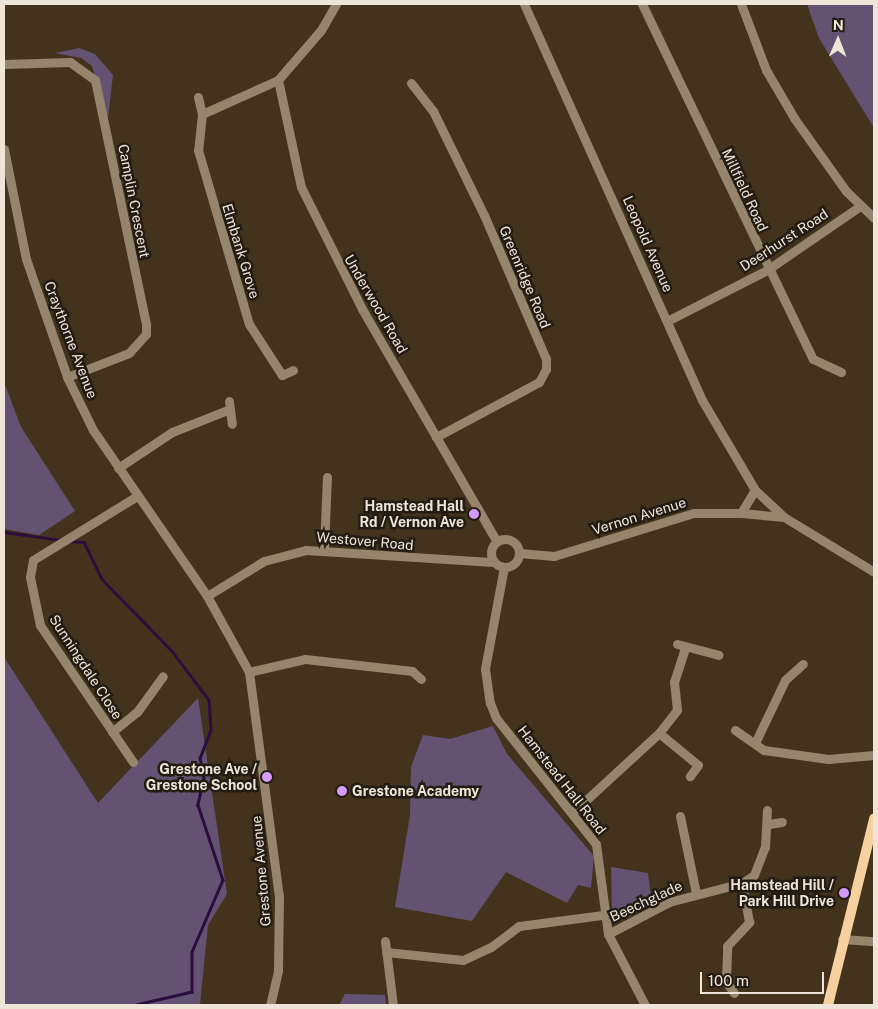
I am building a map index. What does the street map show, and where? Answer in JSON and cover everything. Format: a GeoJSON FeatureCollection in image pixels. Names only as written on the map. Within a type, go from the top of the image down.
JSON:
{"type":"FeatureCollection","features":[{"type":"Feature","properties":{"kind":"main road"},"geometry":{"type":"LineString","coordinates":[[828,1005],[842,939],[874,819]]}},
{"type":"Feature","properties":{"kind":"street"},"geometry":{"type":"LineString","coordinates":[[202,114],[278,80],[321,30],[336,4]]}},
{"type":"Feature","properties":{"kind":"street","name":"Leopold Avenue"},"geometry":{"type":"LineString","coordinates":[[524,4],[707,409],[755,490],[784,517]]}},
{"type":"Feature","properties":{"kind":"street","name":"Millfield Road"},"geometry":{"type":"LineString","coordinates":[[642,4],[768,270],[813,359],[841,372]]}},
{"type":"Feature","properties":{"kind":"street"},"geometry":{"type":"LineString","coordinates":[[741,4],[766,70],[794,118],[860,206],[874,218]]}},
{"type":"Feature","properties":{"kind":"street","name":"Camplin Crescent"},"geometry":{"type":"LineString","coordinates":[[4,64],[70,62],[96,80],[146,325],[146,334],[129,353],[67,377]]}},
{"type":"Feature","properties":{"kind":"street","name":"Underwood Road"},"geometry":{"type":"LineString","coordinates":[[278,80],[282,112],[312,218],[498,543]]}},
{"type":"Feature","properties":{"kind":"street","name":"Greenridge Road"},"geometry":{"type":"LineString","coordinates":[[411,83],[433,111],[484,215],[546,364],[539,382],[436,437]]}},
{"type":"Feature","properties":{"kind":"street","name":"Elmbank Grove"},"geometry":{"type":"LineString","coordinates":[[198,97],[202,114],[198,150],[235,284],[250,324],[282,375],[293,370]]}},
{"type":"Feature","properties":{"kind":"street","name":"Craythorne Avenue"},"geometry":{"type":"LineString","coordinates":[[4,149],[26,259],[67,377],[93,430],[207,596]]}},
{"type":"Feature","properties":{"kind":"street","name":"Deerhurst Road"},"geometry":{"type":"LineString","coordinates":[[667,321],[768,270],[860,206]]}},
{"type":"Feature","properties":{"kind":"street"},"geometry":{"type":"LineString","coordinates":[[118,468],[172,432],[230,405],[232,424]]}},
{"type":"Feature","properties":{"kind":"street"},"geometry":{"type":"LineString","coordinates":[[324,548],[327,477]]}},
{"type":"Feature","properties":{"kind":"street"},"geometry":{"type":"LineString","coordinates":[[741,513],[755,490]]}},
{"type":"Feature","properties":{"kind":"street","name":"Sunningdale Close"},"geometry":{"type":"LineString","coordinates":[[133,762],[40,625],[30,577],[33,560],[137,496]]}},
{"type":"Feature","properties":{"kind":"street","name":"Vernon Avenue"},"geometry":{"type":"LineString","coordinates":[[519,553],[554,556],[694,513],[741,513],[784,517],[874,572]]}},
{"type":"Feature","properties":{"kind":"street"},"geometry":{"type":"LineString","coordinates":[[498,543],[519,553],[514,564],[504,567]]}},
{"type":"Feature","properties":{"kind":"street"},"geometry":{"type":"LineString","coordinates":[[473,559],[498,543]]}},
{"type":"Feature","properties":{"kind":"street"},"geometry":{"type":"LineString","coordinates":[[494,562],[498,543]]}},
{"type":"Feature","properties":{"kind":"street","name":"Westover Road"},"geometry":{"type":"LineString","coordinates":[[207,596],[264,561],[324,548],[417,559],[473,559],[494,562],[504,567]]}},
{"type":"Feature","properties":{"kind":"street","name":"Hamstead Hall Road"},"geometry":{"type":"LineString","coordinates":[[504,567],[486,669],[490,704],[496,718],[572,813],[600,856],[602,915],[608,934],[645,1005]]}},
{"type":"Feature","properties":{"kind":"street","name":"Grestone Avenue"},"geometry":{"type":"LineString","coordinates":[[207,596],[249,672],[279,896],[278,971],[270,1005]]}},
{"type":"Feature","properties":{"kind":"street"},"geometry":{"type":"LineString","coordinates":[[572,813],[659,733],[677,710],[674,682],[681,646],[718,655]]}},
{"type":"Feature","properties":{"kind":"street"},"geometry":{"type":"LineString","coordinates":[[249,672],[305,659],[412,671],[421,679]]}},
{"type":"Feature","properties":{"kind":"street"},"geometry":{"type":"LineString","coordinates":[[755,743],[785,680],[803,664]]}},
{"type":"Feature","properties":{"kind":"street","name":"Sunningdale Close"},"geometry":{"type":"LineString","coordinates":[[112,732],[137,712],[164,676]]}},
{"type":"Feature","properties":{"kind":"street"},"geometry":{"type":"LineString","coordinates":[[735,730],[764,750],[828,759],[874,755]]}},
{"type":"Feature","properties":{"kind":"street"},"geometry":{"type":"LineString","coordinates":[[659,733],[698,765],[690,776]]}},
{"type":"Feature","properties":{"kind":"street"},"geometry":{"type":"LineString","coordinates":[[734,993],[726,981],[727,946],[749,922],[742,883],[762,863],[769,824],[767,810]]}},
{"type":"Feature","properties":{"kind":"street","name":"Beechglade"},"geometry":{"type":"LineString","coordinates":[[679,822],[696,893]]}},
{"type":"Feature","properties":{"kind":"street"},"geometry":{"type":"LineString","coordinates":[[769,824],[782,822]]}},
{"type":"Feature","properties":{"kind":"street","name":"Beechglade"},"geometry":{"type":"LineString","coordinates":[[608,934],[696,893],[742,883]]}},
{"type":"Feature","properties":{"kind":"street"},"geometry":{"type":"LineString","coordinates":[[386,952],[463,960],[484,951],[519,926],[602,915]]}},
{"type":"Feature","properties":{"kind":"street"},"geometry":{"type":"LineString","coordinates":[[842,939],[874,941]]}},
{"type":"Feature","properties":{"kind":"street"},"geometry":{"type":"LineString","coordinates":[[385,942],[393,1005]]}},
{"type":"Feature","properties":{"kind":"shaded area"},"geometry":{"type":"Polygon","coordinates":[[[807,4],[874,4],[874,128],[819,38],[807,4]]]}},
{"type":"Feature","properties":{"kind":"shaded area"},"geometry":{"type":"Polygon","coordinates":[[[79,48],[95,54],[113,75],[108,118],[92,66],[81,58],[55,53],[79,48]]]}},
{"type":"Feature","properties":{"kind":"shaded area"},"geometry":{"type":"Polygon","coordinates":[[[4,382],[21,427],[75,511],[39,535],[4,529],[4,382]]]}},
{"type":"Feature","properties":{"kind":"shaded area"},"geometry":{"type":"Polygon","coordinates":[[[4,657],[98,803],[198,698],[227,894],[208,925],[200,1005],[4,1005],[4,657]]]}},
{"type":"Feature","properties":{"kind":"shaded area"},"geometry":{"type":"Polygon","coordinates":[[[493,726],[507,754],[594,856],[591,888],[578,885],[567,903],[506,872],[472,921],[395,907],[410,815],[411,767],[423,735],[450,739],[493,726]]]}},
{"type":"Feature","properties":{"kind":"shaded area"},"geometry":{"type":"Polygon","coordinates":[[[611,867],[648,873],[651,898],[664,896],[626,919],[612,913],[611,867]]]}},
{"type":"Feature","properties":{"kind":"shaded area"},"geometry":{"type":"Polygon","coordinates":[[[345,994],[385,995],[386,1005],[339,1005],[345,994]]]}},
{"type":"Feature","properties":{"kind":"waterway"},"geometry":{"type":"LineString","coordinates":[[4,532],[61,540]]}},
{"type":"Feature","properties":{"kind":"waterway"},"geometry":{"type":"LineString","coordinates":[[69,541],[84,542],[102,579],[172,651],[209,700],[211,730],[200,758],[204,778],[198,805],[223,880],[192,952],[192,992],[136,1005]]}},
{"type":"Feature","properties":{"kind":"place","name":"Hamstead Hall Rd / Vernon Ave"},"geometry":{"type":"Point","coordinates":[474,514]}},
{"type":"Feature","properties":{"kind":"place","name":"Grestone Ave / Grestone School"},"geometry":{"type":"Point","coordinates":[267,777]}},
{"type":"Feature","properties":{"kind":"place","name":"Grestone Academy"},"geometry":{"type":"Point","coordinates":[342,791]}},
{"type":"Feature","properties":{"kind":"place","name":"Hamstead Hill / Park Hill Drive"},"geometry":{"type":"Point","coordinates":[844,893]}}]}
